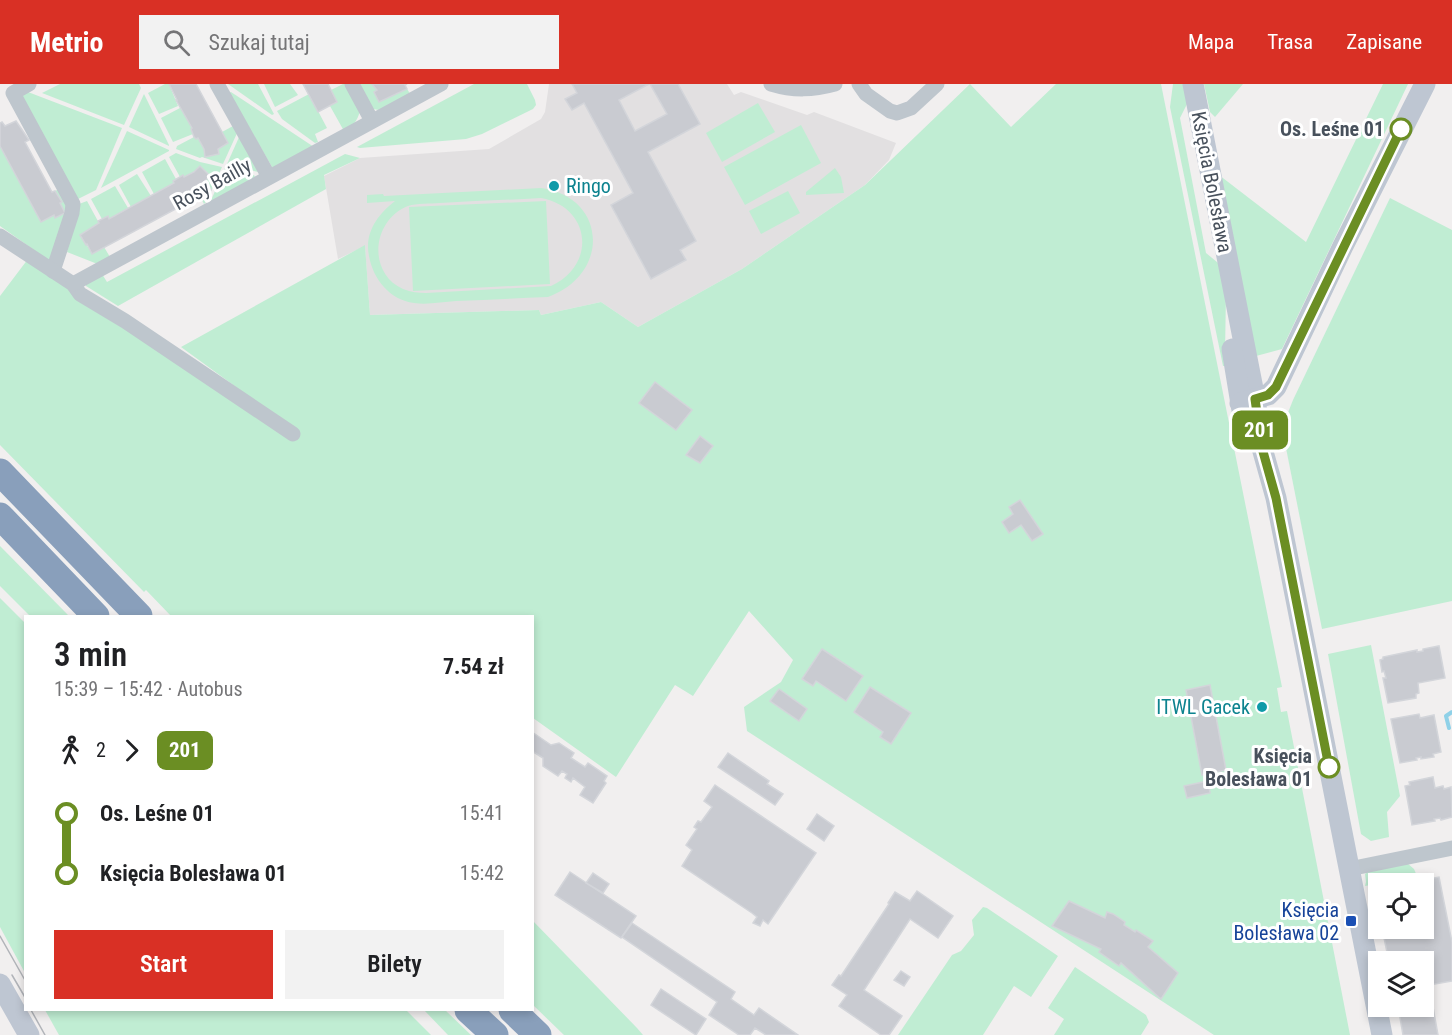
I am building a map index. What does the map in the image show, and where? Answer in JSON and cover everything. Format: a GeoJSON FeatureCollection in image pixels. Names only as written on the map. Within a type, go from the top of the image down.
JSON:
{"type":"FeatureCollection","features":[{"type":"Feature","properties":{"kind":"highway"},"geometry":{"type":"LineString","coordinates":[[0,472],[138,615]]}},
{"type":"Feature","properties":{"kind":"highway"},"geometry":{"type":"LineString","coordinates":[[0,516],[95,615]]}},
{"type":"Feature","properties":{"kind":"highway"},"geometry":{"type":"LineString","coordinates":[[469,1011],[495,1035]]}},
{"type":"Feature","properties":{"kind":"highway"},"geometry":{"type":"LineString","coordinates":[[513,1011],[538,1035]]}},
{"type":"Feature","properties":{"kind":"street"},"geometry":{"type":"LineString","coordinates":[[29,84],[13,93],[73,204],[67,233],[53,271]]}},
{"type":"Feature","properties":{"kind":"street"},"geometry":{"type":"LineString","coordinates":[[218,84],[269,177]]}},
{"type":"Feature","properties":{"kind":"street"},"geometry":{"type":"LineString","coordinates":[[352,84],[372,121]]}},
{"type":"Feature","properties":{"kind":"street","name":"Rosy Bailly"},"geometry":{"type":"LineString","coordinates":[[73,284],[441,84]]}},
{"type":"Feature","properties":{"kind":"street"},"geometry":{"type":"LineString","coordinates":[[771,84],[805,90],[836,84]]}},
{"type":"Feature","properties":{"kind":"street"},"geometry":{"type":"LineString","coordinates":[[859,84],[866,94],[890,111],[897,113],[911,108],[937,84]]}},
{"type":"Feature","properties":{"kind":"street","name":"Księcia Bolesława"},"geometry":{"type":"LineString","coordinates":[[1193,84],[1231,280],[1231,345],[1262,448],[1282,527],[1382,1035]]}},
{"type":"Feature","properties":{"kind":"street"},"geometry":{"type":"LineString","coordinates":[[1247,401],[1268,395],[1276,387],[1343,246],[1425,84]]}},
{"type":"Feature","properties":{"kind":"street"},"geometry":{"type":"LineString","coordinates":[[0,236],[73,284],[80,294],[125,321],[293,434]]}},
{"type":"Feature","properties":{"kind":"street"},"geometry":{"type":"LineString","coordinates":[[1349,870],[1452,848]]}},
{"type":"Feature","properties":{"kind":"street"},"geometry":{"type":"LineString","coordinates":[[0,984],[28,1035]]}},
{"type":"Feature","properties":{"kind":"shaded area"},"geometry":{"type":"Polygon","coordinates":[[[549,84],[727,84],[734,95],[741,92],[807,115],[814,112],[896,143],[889,160],[865,185],[742,269],[638,327],[601,302],[541,315],[539,310],[370,315],[365,246],[338,259],[324,176],[360,158],[489,149],[541,119],[545,112],[549,84]]]}},
{"type":"Feature","properties":{"kind":"green space"},"geometry":{"type":"Polygon","coordinates":[[[60,84],[139,84],[141,88],[124,125],[42,93],[60,84]]]}},
{"type":"Feature","properties":{"kind":"green space"},"geometry":{"type":"Polygon","coordinates":[[[169,84],[178,106],[159,114],[148,93],[169,84]]]}},
{"type":"Feature","properties":{"kind":"green space"},"geometry":{"type":"Polygon","coordinates":[[[228,84],[258,84],[274,114],[272,115],[228,84]]]}},
{"type":"Feature","properties":{"kind":"green space"},"geometry":{"type":"Polygon","coordinates":[[[264,84],[290,84],[298,95],[275,107],[264,84]]]}},
{"type":"Feature","properties":{"kind":"green space"},"geometry":{"type":"Polygon","coordinates":[[[343,84],[360,111],[354,123],[344,131],[330,106],[337,102],[331,90],[343,84]]]}},
{"type":"Feature","properties":{"kind":"green space"},"geometry":{"type":"Polygon","coordinates":[[[360,84],[372,84],[377,90],[374,92],[379,101],[407,89],[411,95],[379,110],[373,109],[360,84]]]}},
{"type":"Feature","properties":{"kind":"green space"},"geometry":{"type":"Polygon","coordinates":[[[474,84],[527,84],[536,105],[533,109],[482,134],[466,139],[357,147],[474,84]]]}},
{"type":"Feature","properties":{"kind":"green space"},"geometry":{"type":"Polygon","coordinates":[[[970,84],[1011,127],[1056,84],[1161,84],[1282,687],[1277,688],[1281,712],[1287,711],[1350,1035],[1214,1035],[747,731],[744,707],[781,682],[793,660],[749,611],[693,696],[675,685],[616,777],[534,719],[534,615],[170,615],[146,590],[144,592],[0,445],[0,296],[28,259],[236,387],[181,347],[365,245],[370,315],[539,310],[541,315],[601,302],[638,327],[742,269],[865,185],[970,84]]]}},
{"type":"Feature","properties":{"kind":"green space"},"geometry":{"type":"Polygon","coordinates":[[[1173,84],[1186,84],[1189,100],[1180,118],[1206,253],[1223,267],[1226,292],[1225,354],[1227,366],[1223,366],[1170,107],[1173,84]]]}},
{"type":"Feature","properties":{"kind":"green space"},"geometry":{"type":"Polygon","coordinates":[[[1204,84],[1243,84],[1215,117],[1210,112],[1204,84]]]}},
{"type":"Feature","properties":{"kind":"green space"},"geometry":{"type":"Polygon","coordinates":[[[1383,84],[1408,84],[1282,349],[1256,356],[1219,175],[1306,242],[1383,84]]]}},
{"type":"Feature","properties":{"kind":"green space"},"geometry":{"type":"Polygon","coordinates":[[[28,92],[122,128],[96,190],[78,199],[23,100],[23,94],[28,92]]]}},
{"type":"Feature","properties":{"kind":"green space"},"geometry":{"type":"Polygon","coordinates":[[[231,92],[314,147],[277,167],[272,167],[229,93],[231,92]]]}},
{"type":"Feature","properties":{"kind":"green space"},"geometry":{"type":"Polygon","coordinates":[[[144,94],[169,145],[169,146],[129,127],[144,94]]]}},
{"type":"Feature","properties":{"kind":"green space"},"geometry":{"type":"Polygon","coordinates":[[[309,94],[327,128],[315,134],[318,142],[315,143],[282,119],[277,111],[309,94]]]}},
{"type":"Feature","properties":{"kind":"green space"},"geometry":{"type":"Polygon","coordinates":[[[758,103],[775,132],[722,162],[706,133],[758,103]]]}},
{"type":"Feature","properties":{"kind":"green space"},"geometry":{"type":"Polygon","coordinates":[[[180,108],[193,134],[173,142],[161,118],[180,108]]]}},
{"type":"Feature","properties":{"kind":"green space"},"geometry":{"type":"Polygon","coordinates":[[[801,125],[821,163],[745,205],[724,167],[801,125]]]}},
{"type":"Feature","properties":{"kind":"green space"},"geometry":{"type":"Polygon","coordinates":[[[233,126],[238,131],[223,164],[176,149],[177,146],[194,137],[198,138],[204,149],[205,157],[219,154],[218,149],[228,143],[222,132],[233,126]]]}},
{"type":"Feature","properties":{"kind":"green space"},"geometry":{"type":"Polygon","coordinates":[[[127,131],[169,151],[101,188],[127,131]]]}},
{"type":"Feature","properties":{"kind":"green space"},"geometry":{"type":"Polygon","coordinates":[[[240,135],[258,172],[227,164],[240,135]]]}},
{"type":"Feature","properties":{"kind":"green space"},"geometry":{"type":"Polygon","coordinates":[[[0,146],[41,221],[65,213],[55,191],[61,188],[69,204],[51,262],[0,226],[0,146]]]}},
{"type":"Feature","properties":{"kind":"green space"},"geometry":{"type":"Polygon","coordinates":[[[176,153],[222,167],[206,202],[204,204],[200,196],[211,190],[206,180],[210,175],[200,166],[189,175],[180,177],[169,157],[176,153]]]}},
{"type":"Feature","properties":{"kind":"green space"},"geometry":{"type":"Polygon","coordinates":[[[345,154],[360,158],[324,175],[326,189],[118,306],[86,286],[86,283],[102,274],[107,282],[345,154]]]}},
{"type":"Feature","properties":{"kind":"green space"},"geometry":{"type":"Polygon","coordinates":[[[165,159],[176,179],[174,183],[154,194],[142,172],[165,159]]]}},
{"type":"Feature","properties":{"kind":"green space"},"geometry":{"type":"Polygon","coordinates":[[[225,168],[255,177],[209,205],[225,168]]]}},
{"type":"Feature","properties":{"kind":"green space"},"geometry":{"type":"Polygon","coordinates":[[[835,168],[841,177],[844,193],[806,195],[806,192],[835,168]]]}},
{"type":"Feature","properties":{"kind":"green space"},"geometry":{"type":"Polygon","coordinates":[[[137,174],[151,196],[131,207],[119,185],[137,174]]]}},
{"type":"Feature","properties":{"kind":"green space"},"geometry":{"type":"Polygon","coordinates":[[[115,186],[128,208],[109,219],[108,216],[102,219],[91,199],[115,186]]]}},
{"type":"Feature","properties":{"kind":"green space"},"geometry":{"type":"Polygon","coordinates":[[[541,188],[563,194],[579,206],[589,220],[593,237],[591,255],[583,272],[568,286],[548,297],[424,304],[405,301],[397,298],[384,287],[374,273],[369,256],[369,240],[374,225],[395,201],[367,203],[367,195],[383,194],[384,196],[541,188]],[[541,198],[408,206],[396,213],[387,223],[378,247],[379,259],[391,281],[403,289],[415,292],[551,286],[566,277],[576,265],[581,251],[582,238],[578,224],[570,213],[558,204],[541,198]]]}},
{"type":"Feature","properties":{"kind":"green space"},"geometry":{"type":"Polygon","coordinates":[[[788,191],[800,213],[761,234],[749,211],[788,191]]]}},
{"type":"Feature","properties":{"kind":"green space"},"geometry":{"type":"Polygon","coordinates":[[[1390,198],[1452,230],[1452,601],[1322,629],[1282,428],[1293,400],[1390,198]]]}},
{"type":"Feature","properties":{"kind":"green space"},"geometry":{"type":"Polygon","coordinates":[[[87,201],[99,223],[80,235],[92,253],[104,247],[110,257],[100,265],[67,252],[79,204],[87,201]]]}},
{"type":"Feature","properties":{"kind":"green space"},"geometry":{"type":"Polygon","coordinates":[[[546,201],[550,284],[413,291],[409,207],[546,201]]]}},
{"type":"Feature","properties":{"kind":"green space"},"geometry":{"type":"Polygon","coordinates":[[[0,546],[68,615],[29,615],[0,586],[0,546]]]}},
{"type":"Feature","properties":{"kind":"green space"},"geometry":{"type":"Polygon","coordinates":[[[0,598],[24,622],[24,971],[0,927],[0,598]]]}},
{"type":"Feature","properties":{"kind":"green space"},"geometry":{"type":"Polygon","coordinates":[[[1371,645],[1400,796],[1387,812],[1389,837],[1371,841],[1361,834],[1328,654],[1371,645]]]}},
{"type":"Feature","properties":{"kind":"green space"},"geometry":{"type":"Polygon","coordinates":[[[1407,863],[1416,873],[1368,873],[1368,885],[1365,886],[1365,874],[1369,871],[1407,863]]]}},
{"type":"Feature","properties":{"kind":"green space"},"geometry":{"type":"Polygon","coordinates":[[[983,907],[1058,956],[1031,997],[1014,986],[983,1035],[898,1035],[952,955],[961,951],[974,935],[972,920],[983,907]]]}},
{"type":"Feature","properties":{"kind":"green space"},"geometry":{"type":"Polygon","coordinates":[[[534,922],[643,1035],[564,1035],[534,1006],[534,922]]]}},
{"type":"Feature","properties":{"kind":"green space"},"geometry":{"type":"Polygon","coordinates":[[[1075,967],[1146,1015],[1149,1022],[1141,1035],[1054,1035],[1064,1019],[1048,1008],[1075,967]]]}},
{"type":"Feature","properties":{"kind":"green space"},"geometry":{"type":"Polygon","coordinates":[[[46,1011],[407,1011],[431,1035],[59,1035],[46,1011]]]}},
{"type":"Feature","properties":{"kind":"green space"},"geometry":{"type":"Polygon","coordinates":[[[425,1011],[446,1011],[471,1035],[448,1035],[425,1011]]]}},
{"type":"Feature","properties":{"kind":"building"},"geometry":{"type":"Polygon","coordinates":[[[169,84],[196,84],[228,143],[218,149],[219,154],[205,157],[204,149],[198,138],[194,137],[192,128],[169,84]]]}},
{"type":"Feature","properties":{"kind":"building"},"geometry":{"type":"Polygon","coordinates":[[[303,84],[328,84],[337,102],[318,112],[303,84]]]}},
{"type":"Feature","properties":{"kind":"building"},"geometry":{"type":"Polygon","coordinates":[[[372,84],[407,84],[405,85],[407,89],[379,102],[374,92],[377,90],[372,84]]]}},
{"type":"Feature","properties":{"kind":"building"},"geometry":{"type":"Polygon","coordinates":[[[572,84],[649,84],[619,100],[635,131],[667,114],[650,84],[678,84],[700,124],[648,152],[696,241],[680,250],[686,260],[651,279],[611,205],[633,193],[584,103],[572,110],[565,99],[577,93],[572,84]]]}},
{"type":"Feature","properties":{"kind":"building"},"geometry":{"type":"Polygon","coordinates":[[[16,121],[29,140],[25,142],[52,192],[55,191],[62,202],[60,203],[65,213],[55,218],[54,215],[41,222],[0,146],[0,123],[2,122],[5,126],[16,121]]]}},
{"type":"Feature","properties":{"kind":"building"},"geometry":{"type":"Polygon","coordinates":[[[200,166],[210,176],[206,180],[211,190],[92,254],[80,235],[99,223],[98,221],[108,216],[109,219],[174,183],[173,181],[183,175],[184,177],[194,172],[200,166]]]}},
{"type":"Feature","properties":{"kind":"building"},"geometry":{"type":"Polygon","coordinates":[[[655,382],[692,410],[676,430],[639,403],[655,382]]]}},
{"type":"Feature","properties":{"kind":"building"},"geometry":{"type":"Polygon","coordinates":[[[700,436],[713,446],[700,463],[686,455],[700,436]]]}},
{"type":"Feature","properties":{"kind":"building"},"geometry":{"type":"Polygon","coordinates":[[[1020,500],[1043,534],[1032,541],[1021,525],[1009,533],[1002,522],[1013,514],[1009,507],[1020,500]]]}},
{"type":"Feature","properties":{"kind":"building"},"geometry":{"type":"Polygon","coordinates":[[[1439,646],[1445,678],[1418,683],[1419,693],[1416,694],[1416,698],[1388,703],[1383,678],[1386,678],[1384,671],[1382,672],[1380,660],[1383,657],[1417,650],[1417,652],[1423,651],[1423,649],[1439,646]]]}},
{"type":"Feature","properties":{"kind":"building"},"geometry":{"type":"Polygon","coordinates":[[[822,649],[863,676],[846,701],[816,681],[813,686],[802,679],[822,649]]]}},
{"type":"Feature","properties":{"kind":"building"},"geometry":{"type":"Polygon","coordinates":[[[1210,685],[1226,770],[1202,775],[1186,690],[1210,685]]]}},
{"type":"Feature","properties":{"kind":"building"},"geometry":{"type":"Polygon","coordinates":[[[870,687],[911,713],[891,744],[880,737],[883,732],[854,712],[870,687]]]}},
{"type":"Feature","properties":{"kind":"building"},"geometry":{"type":"Polygon","coordinates":[[[779,689],[807,709],[799,721],[770,701],[779,689]]]}},
{"type":"Feature","properties":{"kind":"building"},"geometry":{"type":"Polygon","coordinates":[[[1419,714],[1420,718],[1434,715],[1441,752],[1433,754],[1434,757],[1421,759],[1421,757],[1400,763],[1391,719],[1419,714]]]}},
{"type":"Feature","properties":{"kind":"building"},"geometry":{"type":"Polygon","coordinates":[[[534,733],[551,745],[559,743],[574,753],[571,758],[585,767],[588,763],[607,776],[604,781],[606,783],[593,803],[580,795],[585,787],[573,778],[571,782],[565,778],[567,774],[562,771],[558,776],[543,766],[543,758],[534,752],[534,733]]]}},
{"type":"Feature","properties":{"kind":"building"},"geometry":{"type":"Polygon","coordinates":[[[728,753],[769,781],[767,784],[783,794],[775,805],[718,767],[728,753]]]}},
{"type":"Feature","properties":{"kind":"building"},"geometry":{"type":"Polygon","coordinates":[[[1433,777],[1435,788],[1451,787],[1452,817],[1412,825],[1405,786],[1410,785],[1409,782],[1433,777]]]}},
{"type":"Feature","properties":{"kind":"building"},"geometry":{"type":"Polygon","coordinates":[[[1208,781],[1210,793],[1187,798],[1184,786],[1208,781]]]}},
{"type":"Feature","properties":{"kind":"building"},"geometry":{"type":"Polygon","coordinates":[[[715,785],[816,853],[768,924],[763,920],[760,926],[753,923],[757,917],[682,866],[692,850],[686,845],[697,829],[694,827],[698,821],[701,822],[712,807],[704,801],[715,785]]]}},
{"type":"Feature","properties":{"kind":"building"},"geometry":{"type":"Polygon","coordinates":[[[817,814],[834,826],[824,841],[807,829],[817,814]]]}},
{"type":"Feature","properties":{"kind":"building"},"geometry":{"type":"Polygon","coordinates":[[[570,872],[636,916],[621,938],[555,895],[570,872]]]}},
{"type":"Feature","properties":{"kind":"building"},"geometry":{"type":"Polygon","coordinates":[[[593,873],[609,884],[603,893],[586,883],[593,873]]]}},
{"type":"Feature","properties":{"kind":"building"},"geometry":{"type":"Polygon","coordinates":[[[1439,877],[1452,942],[1452,981],[1434,984],[1434,951],[1387,951],[1384,939],[1434,939],[1434,878],[1439,877]]]}},
{"type":"Feature","properties":{"kind":"building"},"geometry":{"type":"Polygon","coordinates":[[[917,891],[953,916],[938,938],[910,919],[864,990],[902,1016],[889,1035],[881,1035],[839,1006],[847,995],[832,985],[839,975],[841,976],[895,892],[910,901],[917,891]]]}},
{"type":"Feature","properties":{"kind":"building"},"geometry":{"type":"Polygon","coordinates":[[[1069,901],[1105,918],[1107,912],[1113,914],[1125,922],[1124,925],[1153,941],[1148,947],[1178,973],[1161,999],[1121,963],[1119,966],[1099,952],[1101,949],[1052,926],[1069,901]]]}},
{"type":"Feature","properties":{"kind":"building"},"geometry":{"type":"Polygon","coordinates":[[[632,923],[735,992],[731,999],[754,1015],[759,1008],[798,1035],[766,1035],[755,1028],[750,1035],[739,1035],[709,1015],[717,1002],[622,937],[632,923]]]}},
{"type":"Feature","properties":{"kind":"building"},"geometry":{"type":"Polygon","coordinates":[[[901,971],[910,977],[904,986],[894,980],[901,971]]]}},
{"type":"Feature","properties":{"kind":"building"},"geometry":{"type":"Polygon","coordinates":[[[661,989],[706,1019],[696,1035],[651,1005],[661,989]]]}},
{"type":"Feature","properties":{"kind":"building"},"geometry":{"type":"Polygon","coordinates":[[[1434,1013],[1438,1035],[1403,1035],[1400,1017],[1434,1017],[1434,1013]]]}},
{"type":"Feature","properties":{"kind":"waterway"},"geometry":{"type":"LineString","coordinates":[[1449,728],[1446,716],[1452,712]]}},
{"type":"Feature","properties":{"kind":"tram line"},"geometry":{"type":"LineString","coordinates":[[0,936],[24,978]]}},
{"type":"Feature","properties":{"kind":"tram line"},"geometry":{"type":"LineString","coordinates":[[12,975],[24,996]]}},
{"type":"Feature","properties":{"kind":"tram line"},"geometry":{"type":"LineString","coordinates":[[32,1011],[45,1035]]}},
{"type":"Feature","properties":{"kind":"bus line","name":"201"},"geometry":{"type":"LineString","coordinates":[[1329,767],[1276,498],[1262,448],[1255,399],[1268,395],[1276,387],[1401,129]]}},
{"type":"Feature","properties":{"kind":"place","name":"Os. Leśne 01"},"geometry":{"type":"Point","coordinates":[1401,129]}},
{"type":"Feature","properties":{"kind":"place","name":"Ringo"},"geometry":{"type":"Point","coordinates":[554,186]}},
{"type":"Feature","properties":{"kind":"place","name":"ITWL Gacek"},"geometry":{"type":"Point","coordinates":[1262,707]}},
{"type":"Feature","properties":{"kind":"place","name":"Księcia Bolesława 01"},"geometry":{"type":"Point","coordinates":[1329,767]}},
{"type":"Feature","properties":{"kind":"place","name":"Księcia Bolesława 02"},"geometry":{"type":"Point","coordinates":[1351,921]}}]}
